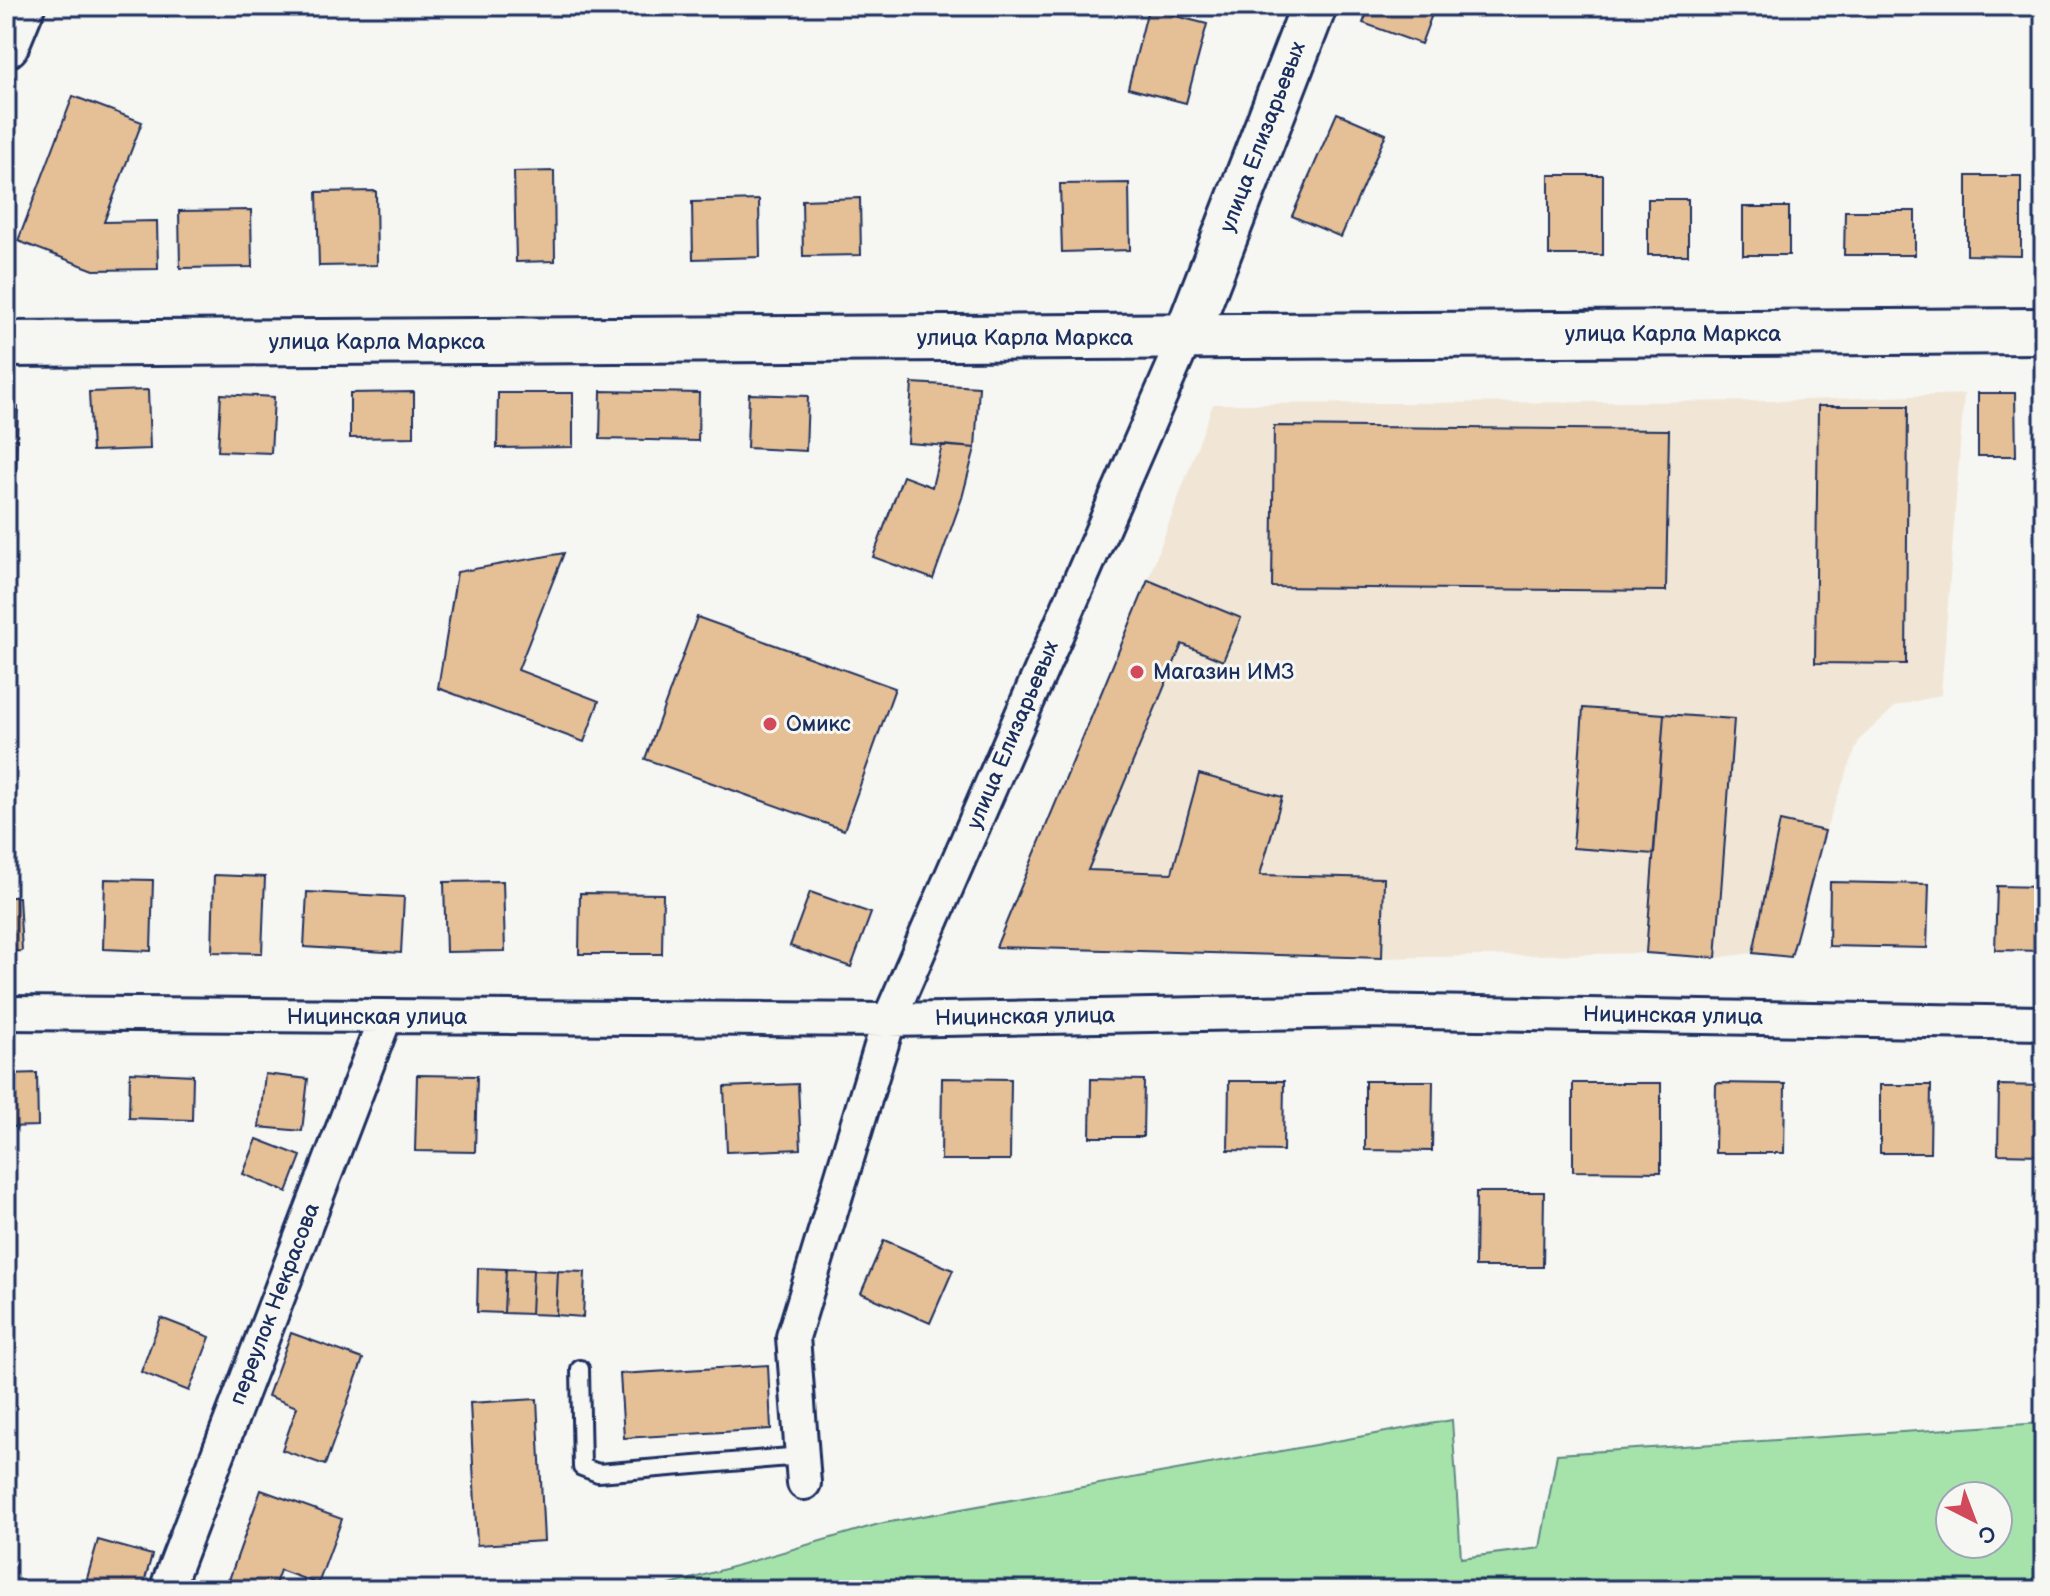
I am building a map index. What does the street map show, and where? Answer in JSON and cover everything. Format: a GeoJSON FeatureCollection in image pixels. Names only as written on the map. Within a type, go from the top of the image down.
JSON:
{"type":"FeatureCollection","features":[{"type":"Feature","properties":{"kind":"street"},"geometry":{"type":"LineString","coordinates":[[6,45],[22,6]]}},
{"type":"Feature","properties":{"kind":"street","name":"улица Елизарьевых"},"geometry":{"type":"LineString","coordinates":[[803,1469],[793,1337],[889,1020],[1186,337],[1314,6]]}},
{"type":"Feature","properties":{"kind":"street","name":"улица Карла Маркса"},"geometry":{"type":"LineString","coordinates":[[6,344],[2044,331]]}},
{"type":"Feature","properties":{"kind":"street","name":"Ницинская улица"},"geometry":{"type":"LineString","coordinates":[[6,1013],[889,1020],[1365,1011],[2044,1023]]}},
{"type":"Feature","properties":{"kind":"street","name":"переулок Некрасова"},"geometry":{"type":"LineString","coordinates":[[166,1590],[385,1018]]}},
{"type":"Feature","properties":{"kind":"lane"},"geometry":{"type":"LineString","coordinates":[[580,1369],[582,1467],[598,1473],[803,1469]]}},
{"type":"Feature","properties":{"kind":"shaded area"},"geometry":{"type":"Polygon","coordinates":[[[1964,394],[1941,695],[1896,706],[1859,740],[1825,831],[1753,953],[1716,958],[1646,953],[1382,958],[996,947],[1148,580],[1213,404],[1778,401],[1964,394]]]}},
{"type":"Feature","properties":{"kind":"green space"},"geometry":{"type":"Polygon","coordinates":[[[1452,1420],[1461,1558],[1540,1548],[1557,1454],[2044,1423],[2044,1590],[653,1590],[879,1524],[1452,1420]]]}},
{"type":"Feature","properties":{"kind":"building"},"geometry":{"type":"Polygon","coordinates":[[[138,6],[171,6],[167,17],[138,6]]]}},
{"type":"Feature","properties":{"kind":"building"},"geometry":{"type":"Polygon","coordinates":[[[1370,6],[1435,6],[1421,44],[1363,23],[1370,6]]]}},
{"type":"Feature","properties":{"kind":"building"},"geometry":{"type":"Polygon","coordinates":[[[1148,9],[1207,24],[1186,103],[1128,88],[1148,9]]]}},
{"type":"Feature","properties":{"kind":"building"},"geometry":{"type":"Polygon","coordinates":[[[73,96],[142,122],[104,222],[157,221],[158,269],[94,270],[18,241],[73,96]]]}},
{"type":"Feature","properties":{"kind":"building"},"geometry":{"type":"Polygon","coordinates":[[[1337,113],[1386,134],[1341,237],[1292,216],[1337,113]]]}},
{"type":"Feature","properties":{"kind":"building"},"geometry":{"type":"Polygon","coordinates":[[[554,171],[555,261],[516,262],[514,172],[554,171]]]}},
{"type":"Feature","properties":{"kind":"building"},"geometry":{"type":"Polygon","coordinates":[[[1549,175],[1603,175],[1603,255],[1549,255],[1549,175]]]}},
{"type":"Feature","properties":{"kind":"building"},"geometry":{"type":"Polygon","coordinates":[[[1967,176],[2021,176],[2021,256],[1967,255],[1967,176]]]}},
{"type":"Feature","properties":{"kind":"building"},"geometry":{"type":"Polygon","coordinates":[[[1129,183],[1130,250],[1062,252],[1060,184],[1129,183]]]}},
{"type":"Feature","properties":{"kind":"building"},"geometry":{"type":"Polygon","coordinates":[[[376,191],[377,265],[319,266],[317,192],[376,191]]]}},
{"type":"Feature","properties":{"kind":"building"},"geometry":{"type":"Polygon","coordinates":[[[860,198],[861,255],[803,256],[802,200],[860,198]]]}},
{"type":"Feature","properties":{"kind":"building"},"geometry":{"type":"Polygon","coordinates":[[[1648,199],[1688,199],[1688,255],[1648,255],[1648,199]]]}},
{"type":"Feature","properties":{"kind":"building"},"geometry":{"type":"Polygon","coordinates":[[[759,200],[760,257],[693,259],[692,202],[759,200]]]}},
{"type":"Feature","properties":{"kind":"building"},"geometry":{"type":"Polygon","coordinates":[[[1743,207],[1789,207],[1789,255],[1743,255],[1743,207]]]}},
{"type":"Feature","properties":{"kind":"building"},"geometry":{"type":"Polygon","coordinates":[[[251,210],[252,267],[180,268],[179,211],[251,210]]]}},
{"type":"Feature","properties":{"kind":"building"},"geometry":{"type":"Polygon","coordinates":[[[1845,211],[1915,211],[1915,255],[1844,255],[1845,211]]]}},
{"type":"Feature","properties":{"kind":"building"},"geometry":{"type":"Polygon","coordinates":[[[912,383],[979,387],[975,448],[908,443],[912,383]]]}},
{"type":"Feature","properties":{"kind":"building"},"geometry":{"type":"Polygon","coordinates":[[[148,390],[150,449],[92,451],[89,392],[148,390]]]}},
{"type":"Feature","properties":{"kind":"building"},"geometry":{"type":"Polygon","coordinates":[[[601,391],[699,393],[698,441],[600,439],[601,391]]]}},
{"type":"Feature","properties":{"kind":"building"},"geometry":{"type":"Polygon","coordinates":[[[414,392],[414,437],[350,438],[350,393],[414,392]]]}},
{"type":"Feature","properties":{"kind":"building"},"geometry":{"type":"Polygon","coordinates":[[[498,393],[573,393],[573,447],[497,448],[498,393]]]}},
{"type":"Feature","properties":{"kind":"building"},"geometry":{"type":"Polygon","coordinates":[[[1978,393],[2015,393],[2016,456],[1978,456],[1978,393]]]}},
{"type":"Feature","properties":{"kind":"building"},"geometry":{"type":"Polygon","coordinates":[[[221,394],[274,397],[271,453],[218,451],[221,394]]]}},
{"type":"Feature","properties":{"kind":"building"},"geometry":{"type":"Polygon","coordinates":[[[749,394],[808,396],[806,451],[747,448],[749,394]]]}},
{"type":"Feature","properties":{"kind":"building"},"geometry":{"type":"Polygon","coordinates":[[[1818,406],[1908,406],[1906,664],[1815,663],[1818,406]]]}},
{"type":"Feature","properties":{"kind":"building"},"geometry":{"type":"Polygon","coordinates":[[[6,407],[18,407],[16,474],[6,474],[6,407]]]}},
{"type":"Feature","properties":{"kind":"building"},"geometry":{"type":"Polygon","coordinates":[[[1274,426],[1669,430],[1666,591],[1272,587],[1274,426]]]}},
{"type":"Feature","properties":{"kind":"building"},"geometry":{"type":"Polygon","coordinates":[[[942,445],[975,448],[962,498],[933,579],[873,557],[903,476],[932,487],[942,445]]]}},
{"type":"Feature","properties":{"kind":"building"},"geometry":{"type":"Polygon","coordinates":[[[564,553],[518,670],[599,701],[584,742],[438,688],[457,572],[564,553]]]}},
{"type":"Feature","properties":{"kind":"building"},"geometry":{"type":"Polygon","coordinates":[[[1148,580],[1241,618],[1223,661],[1182,644],[1088,870],[1172,873],[1199,774],[1282,797],[1260,875],[1384,878],[1382,958],[996,947],[1148,580]]]}},
{"type":"Feature","properties":{"kind":"building"},"geometry":{"type":"Polygon","coordinates":[[[697,617],[895,688],[844,830],[645,759],[697,617]]]}},
{"type":"Feature","properties":{"kind":"building"},"geometry":{"type":"Polygon","coordinates":[[[1583,708],[1664,714],[1654,854],[1573,848],[1583,708]]]}},
{"type":"Feature","properties":{"kind":"building"},"geometry":{"type":"Polygon","coordinates":[[[1664,714],[1734,719],[1716,958],[1646,953],[1664,714]]]}},
{"type":"Feature","properties":{"kind":"building"},"geometry":{"type":"Polygon","coordinates":[[[1780,821],[1825,831],[1791,957],[1753,953],[1780,821]]]}},
{"type":"Feature","properties":{"kind":"building"},"geometry":{"type":"Polygon","coordinates":[[[214,875],[265,877],[262,953],[212,952],[214,875]]]}},
{"type":"Feature","properties":{"kind":"building"},"geometry":{"type":"Polygon","coordinates":[[[105,879],[153,880],[151,951],[103,949],[105,879]]]}},
{"type":"Feature","properties":{"kind":"building"},"geometry":{"type":"Polygon","coordinates":[[[503,881],[505,951],[446,952],[444,882],[503,881]]]}},
{"type":"Feature","properties":{"kind":"building"},"geometry":{"type":"Polygon","coordinates":[[[1830,882],[1929,884],[1927,948],[1829,946],[1830,882]]]}},
{"type":"Feature","properties":{"kind":"building"},"geometry":{"type":"Polygon","coordinates":[[[1997,886],[2044,887],[2044,951],[1995,950],[1997,886]]]}},
{"type":"Feature","properties":{"kind":"building"},"geometry":{"type":"Polygon","coordinates":[[[307,892],[404,897],[401,953],[304,947],[307,892]]]}},
{"type":"Feature","properties":{"kind":"building"},"geometry":{"type":"Polygon","coordinates":[[[810,892],[871,913],[851,967],[790,946],[810,892]]]}},
{"type":"Feature","properties":{"kind":"building"},"geometry":{"type":"Polygon","coordinates":[[[580,893],[663,894],[662,954],[579,954],[580,893]]]}},
{"type":"Feature","properties":{"kind":"building"},"geometry":{"type":"Polygon","coordinates":[[[6,897],[19,897],[22,951],[6,952],[6,897]]]}},
{"type":"Feature","properties":{"kind":"building"},"geometry":{"type":"Polygon","coordinates":[[[130,1072],[193,1075],[192,1120],[129,1118],[130,1072]]]}},
{"type":"Feature","properties":{"kind":"building"},"geometry":{"type":"Polygon","coordinates":[[[37,1073],[38,1126],[6,1127],[6,1074],[37,1073]]]}},
{"type":"Feature","properties":{"kind":"building"},"geometry":{"type":"Polygon","coordinates":[[[265,1074],[308,1079],[302,1131],[259,1127],[265,1074]]]}},
{"type":"Feature","properties":{"kind":"building"},"geometry":{"type":"Polygon","coordinates":[[[417,1075],[477,1076],[475,1152],[415,1151],[417,1075]]]}},
{"type":"Feature","properties":{"kind":"building"},"geometry":{"type":"Polygon","coordinates":[[[942,1078],[1011,1079],[1010,1160],[941,1160],[942,1078]]]}},
{"type":"Feature","properties":{"kind":"building"},"geometry":{"type":"Polygon","coordinates":[[[1091,1079],[1144,1080],[1143,1137],[1090,1137],[1091,1079]]]}},
{"type":"Feature","properties":{"kind":"building"},"geometry":{"type":"Polygon","coordinates":[[[1229,1081],[1284,1081],[1283,1151],[1228,1150],[1229,1081]]]}},
{"type":"Feature","properties":{"kind":"building"},"geometry":{"type":"Polygon","coordinates":[[[1365,1081],[1433,1081],[1432,1151],[1365,1150],[1365,1081]]]}},
{"type":"Feature","properties":{"kind":"building"},"geometry":{"type":"Polygon","coordinates":[[[1573,1083],[1661,1083],[1661,1172],[1573,1171],[1573,1083]]]}},
{"type":"Feature","properties":{"kind":"building"},"geometry":{"type":"Polygon","coordinates":[[[1716,1083],[1785,1084],[1784,1153],[1715,1153],[1716,1083]]]}},
{"type":"Feature","properties":{"kind":"building"},"geometry":{"type":"Polygon","coordinates":[[[798,1084],[801,1149],[727,1152],[724,1087],[798,1084]]]}},
{"type":"Feature","properties":{"kind":"building"},"geometry":{"type":"Polygon","coordinates":[[[1880,1085],[1931,1085],[1930,1153],[1880,1153],[1880,1085]]]}},
{"type":"Feature","properties":{"kind":"building"},"geometry":{"type":"Polygon","coordinates":[[[1999,1085],[2044,1086],[2044,1155],[1998,1154],[1999,1085]]]}},
{"type":"Feature","properties":{"kind":"building"},"geometry":{"type":"Polygon","coordinates":[[[257,1139],[301,1156],[287,1192],[243,1174],[257,1139]]]}},
{"type":"Feature","properties":{"kind":"building"},"geometry":{"type":"Polygon","coordinates":[[[1476,1192],[1544,1192],[1543,1267],[1475,1267],[1476,1192]]]}},
{"type":"Feature","properties":{"kind":"building"},"geometry":{"type":"Polygon","coordinates":[[[884,1240],[953,1270],[930,1323],[861,1293],[884,1240]]]}},
{"type":"Feature","properties":{"kind":"building"},"geometry":{"type":"Polygon","coordinates":[[[478,1268],[506,1269],[504,1313],[477,1312],[478,1268]]]}},
{"type":"Feature","properties":{"kind":"building"},"geometry":{"type":"Polygon","coordinates":[[[506,1269],[533,1270],[531,1314],[504,1313],[506,1269]]]}},
{"type":"Feature","properties":{"kind":"building"},"geometry":{"type":"Polygon","coordinates":[[[533,1270],[558,1271],[556,1315],[531,1314],[533,1270]]]}},
{"type":"Feature","properties":{"kind":"building"},"geometry":{"type":"Polygon","coordinates":[[[558,1271],[585,1272],[583,1317],[556,1315],[558,1271]]]}},
{"type":"Feature","properties":{"kind":"building"},"geometry":{"type":"Polygon","coordinates":[[[161,1318],[210,1337],[189,1391],[141,1372],[161,1318]]]}},
{"type":"Feature","properties":{"kind":"building"},"geometry":{"type":"Polygon","coordinates":[[[291,1333],[363,1359],[325,1465],[282,1450],[297,1407],[268,1396],[291,1333]]]}},
{"type":"Feature","properties":{"kind":"building"},"geometry":{"type":"Polygon","coordinates":[[[768,1365],[771,1429],[624,1438],[620,1374],[768,1365]]]}},
{"type":"Feature","properties":{"kind":"building"},"geometry":{"type":"Polygon","coordinates":[[[537,1399],[544,1541],[477,1545],[470,1403],[537,1399]]]}},
{"type":"Feature","properties":{"kind":"building"},"geometry":{"type":"Polygon","coordinates":[[[261,1490],[342,1519],[318,1584],[280,1570],[273,1590],[257,1590],[229,1580],[261,1490]]]}},
{"type":"Feature","properties":{"kind":"building"},"geometry":{"type":"Polygon","coordinates":[[[98,1540],[152,1555],[142,1590],[84,1589],[98,1540]]]}},
{"type":"Feature","properties":{"kind":"place","name":"Магазин ИМЗ"},"geometry":{"type":"Point","coordinates":[1137,672]}},
{"type":"Feature","properties":{"kind":"place","name":"Омикс"},"geometry":{"type":"Point","coordinates":[770,724]}}]}
